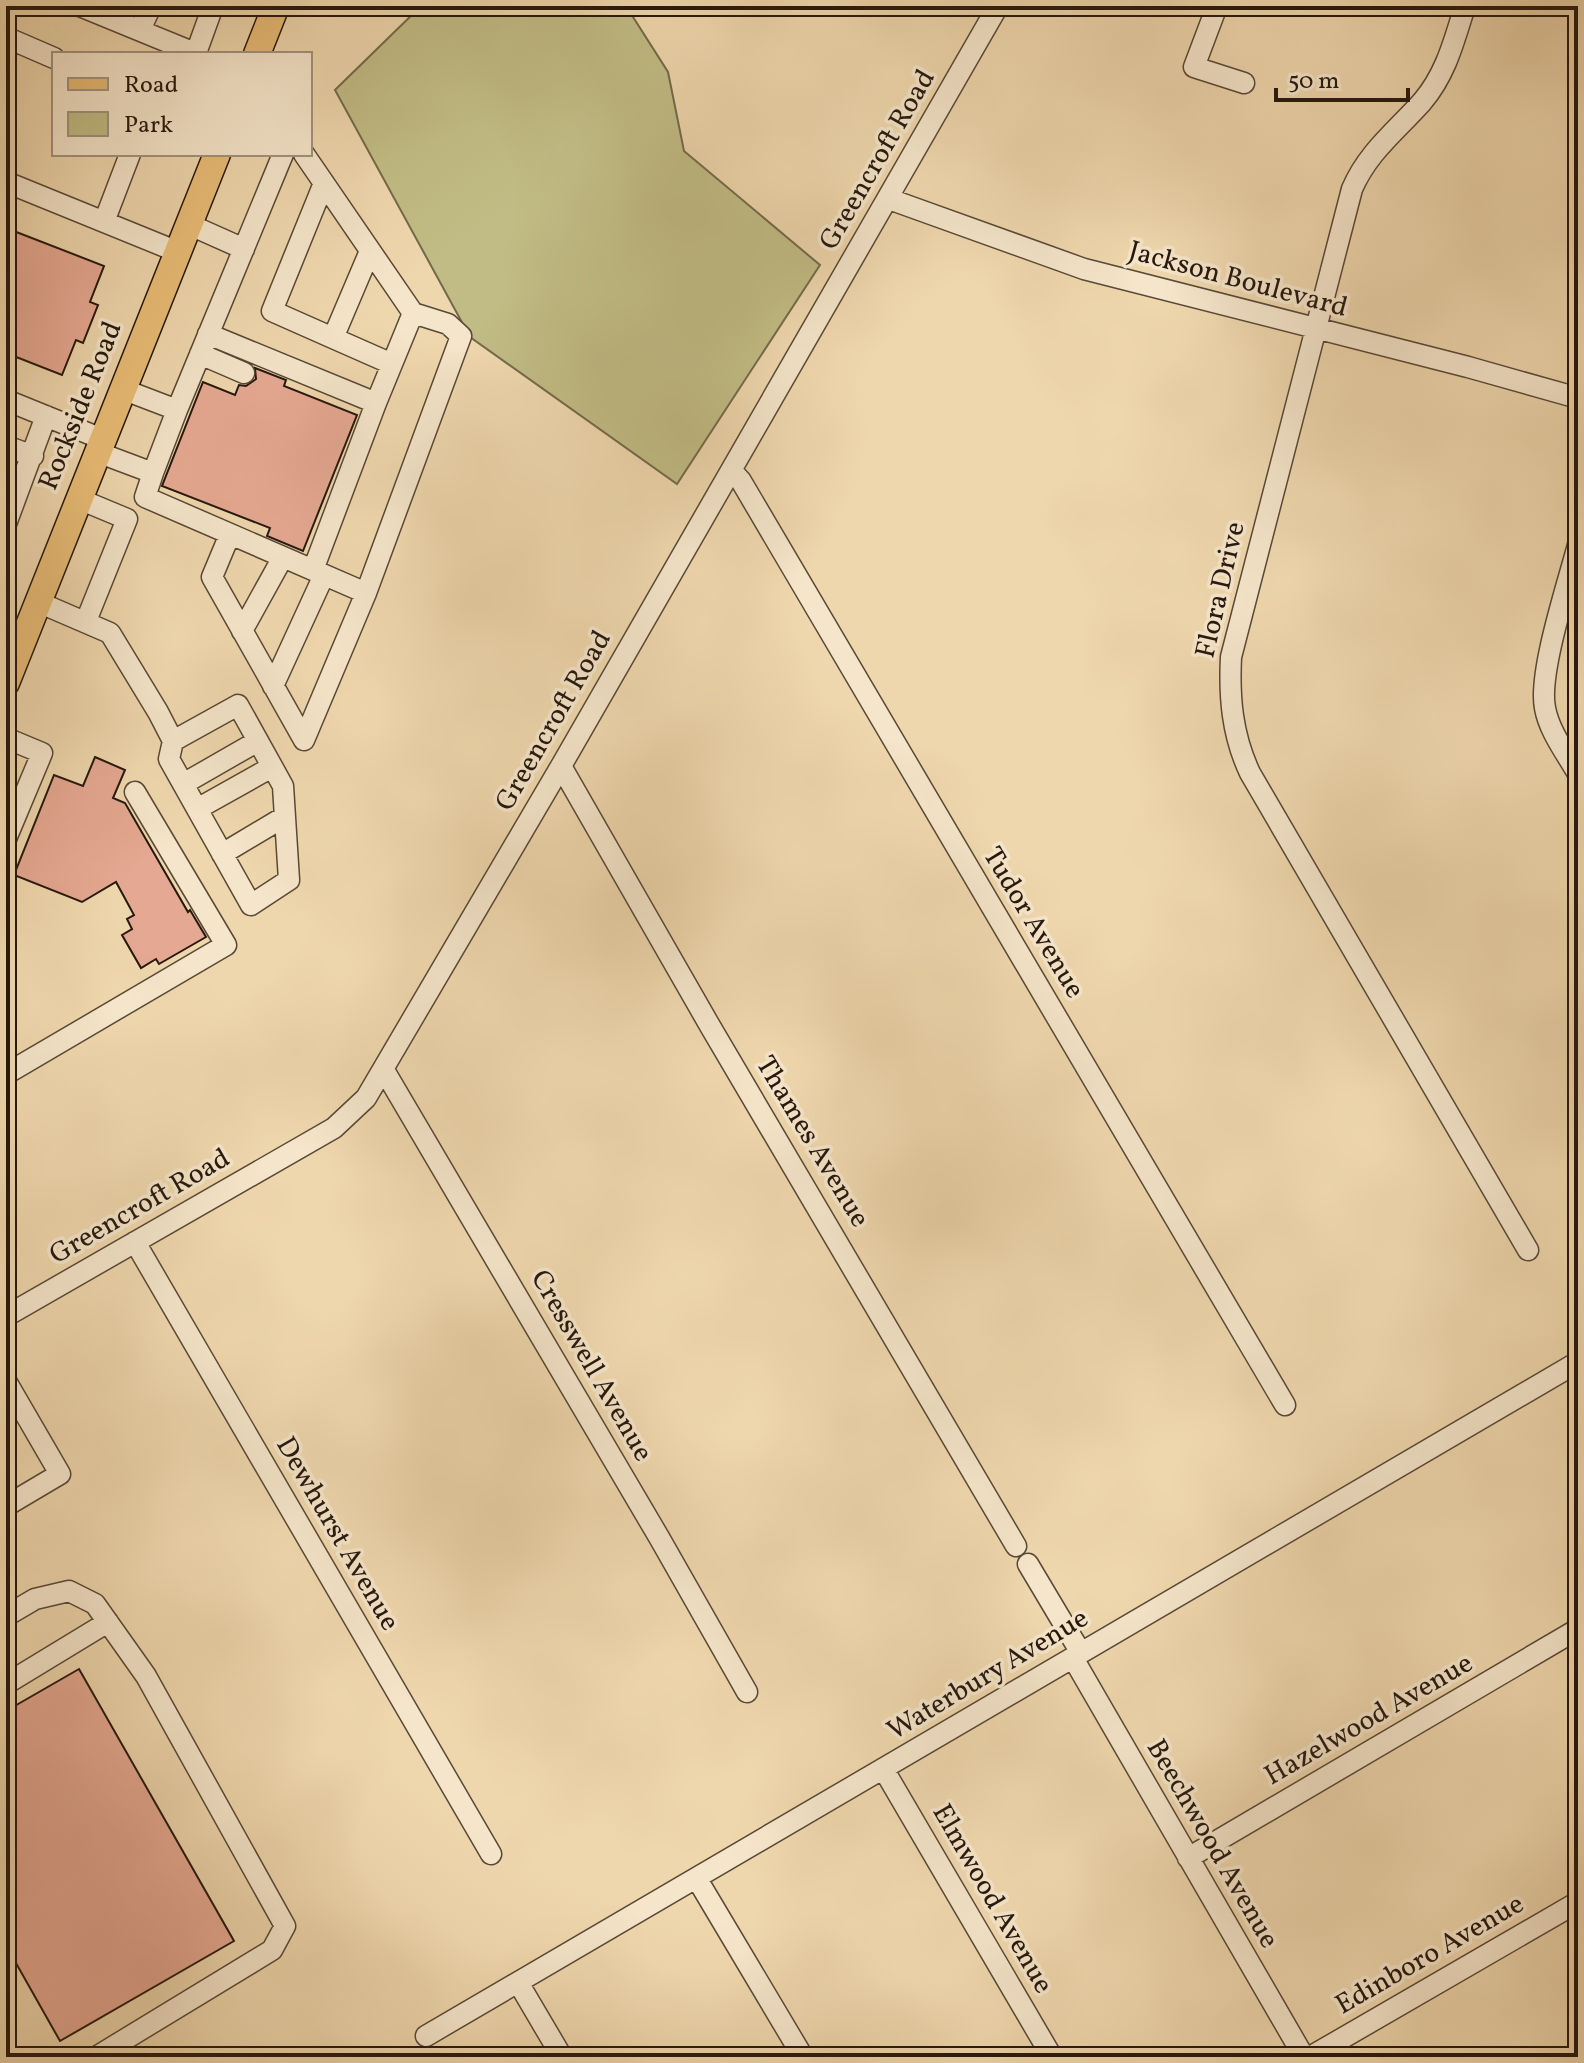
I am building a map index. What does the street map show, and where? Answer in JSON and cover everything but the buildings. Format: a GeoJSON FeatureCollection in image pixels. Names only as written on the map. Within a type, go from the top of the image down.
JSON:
{"type":"FeatureCollection","features":[{"type":"Feature","properties":{"kind":"main road"},"geometry":{"type":"LineString","coordinates":[[258,52],[276,6]]}},
{"type":"Feature","properties":{"kind":"main road","name":"Rockside Road"},"geometry":{"type":"LineString","coordinates":[[6,683],[216,156]]}},
{"type":"Feature","properties":{"kind":"street"},"geometry":{"type":"LineString","coordinates":[[80,6],[191,52]]}},
{"type":"Feature","properties":{"kind":"street"},"geometry":{"type":"LineString","coordinates":[[140,30],[151,6]]}},
{"type":"Feature","properties":{"kind":"street"},"geometry":{"type":"LineString","coordinates":[[197,52],[213,6]]}},
{"type":"Feature","properties":{"kind":"street","name":"Greencroft Road"},"geometry":{"type":"LineString","coordinates":[[8,1315],[334,1128],[366,1098],[732,471],[998,6]]}},
{"type":"Feature","properties":{"kind":"street"},"geometry":{"type":"LineString","coordinates":[[1217,6],[1194,67],[1244,83]]}},
{"type":"Feature","properties":{"kind":"street","name":"Flora Drive"},"geometry":{"type":"LineString","coordinates":[[1465,6],[1437,82],[1361,168],[1352,189],[1231,657],[1229,688],[1235,733],[1250,773],[1528,1250]]}},
{"type":"Feature","properties":{"kind":"street"},"geometry":{"type":"LineString","coordinates":[[6,49],[10,39],[52,57]]}},
{"type":"Feature","properties":{"kind":"street"},"geometry":{"type":"LineString","coordinates":[[104,222],[129,156]]}},
{"type":"Feature","properties":{"kind":"street"},"geometry":{"type":"LineString","coordinates":[[282,156],[177,410],[145,497],[366,593]]}},
{"type":"Feature","properties":{"kind":"street"},"geometry":{"type":"LineString","coordinates":[[230,534],[212,577],[304,740],[366,593],[461,336],[448,324],[413,313],[305,156]]}},
{"type":"Feature","properties":{"kind":"street"},"geometry":{"type":"LineString","coordinates":[[6,182],[178,252]]}},
{"type":"Feature","properties":{"kind":"street"},"geometry":{"type":"LineString","coordinates":[[324,183],[272,311],[392,364]]}},
{"type":"Feature","properties":{"kind":"street","name":"Jackson Boulevard"},"geometry":{"type":"LineString","coordinates":[[889,199],[1084,269],[1578,398]]}},
{"type":"Feature","properties":{"kind":"street"},"geometry":{"type":"LineString","coordinates":[[188,224],[244,249]]}},
{"type":"Feature","properties":{"kind":"street"},"geometry":{"type":"LineString","coordinates":[[333,338],[370,251]]}},
{"type":"Feature","properties":{"kind":"street"},"geometry":{"type":"LineString","coordinates":[[273,686],[319,572],[376,403],[413,313]]}},
{"type":"Feature","properties":{"kind":"street"},"geometry":{"type":"LineString","coordinates":[[208,334],[376,403]]}},
{"type":"Feature","properties":{"kind":"street"},"geometry":{"type":"LineString","coordinates":[[200,354],[244,373]]}},
{"type":"Feature","properties":{"kind":"street"},"geometry":{"type":"LineString","coordinates":[[122,389],[177,410]]}},
{"type":"Feature","properties":{"kind":"street"},"geometry":{"type":"LineString","coordinates":[[6,400],[46,416],[153,473]]}},
{"type":"Feature","properties":{"kind":"street"},"geometry":{"type":"LineString","coordinates":[[6,524],[46,416]]}},
{"type":"Feature","properties":{"kind":"street"},"geometry":{"type":"LineString","coordinates":[[6,446],[33,456]]}},
{"type":"Feature","properties":{"kind":"street","name":"Tudor Avenue"},"geometry":{"type":"LineString","coordinates":[[732,471],[741,481],[1285,1405]]}},
{"type":"Feature","properties":{"kind":"street"},"geometry":{"type":"LineString","coordinates":[[79,499],[127,519],[86,621]]}},
{"type":"Feature","properties":{"kind":"street"},"geometry":{"type":"LineString","coordinates":[[1578,545],[1544,689],[1545,707],[1552,729],[1578,774]]}},
{"type":"Feature","properties":{"kind":"street"},"geometry":{"type":"LineString","coordinates":[[242,631],[283,557]]}},
{"type":"Feature","properties":{"kind":"street"},"geometry":{"type":"LineString","coordinates":[[38,602],[110,633],[173,741],[169,759],[251,905],[289,880],[283,786],[238,705],[173,741]]}},
{"type":"Feature","properties":{"kind":"street"},"geometry":{"type":"LineString","coordinates":[[6,738],[42,753],[13,801],[6,839]]}},
{"type":"Feature","properties":{"kind":"street"},"geometry":{"type":"LineString","coordinates":[[183,784],[258,741]]}},
{"type":"Feature","properties":{"kind":"street","name":"Thames Avenue"},"geometry":{"type":"LineString","coordinates":[[561,766],[1016,1546]]}},
{"type":"Feature","properties":{"kind":"street"},"geometry":{"type":"LineString","coordinates":[[197,809],[272,767]]}},
{"type":"Feature","properties":{"kind":"street"},"geometry":{"type":"LineString","coordinates":[[6,1074],[226,945],[135,792]]}},
{"type":"Feature","properties":{"kind":"street"},"geometry":{"type":"LineString","coordinates":[[222,854],[284,817]]}},
{"type":"Feature","properties":{"kind":"street","name":"Cresswell Avenue"},"geometry":{"type":"LineString","coordinates":[[384,1070],[747,1692]]}},
{"type":"Feature","properties":{"kind":"street","name":"Dewhurst Avenue"},"geometry":{"type":"LineString","coordinates":[[135,1242],[491,1854]]}},
{"type":"Feature","properties":{"kind":"street","name":"Waterbury Avenue"},"geometry":{"type":"LineString","coordinates":[[426,2036],[1578,1362]]}},
{"type":"Feature","properties":{"kind":"street"},"geometry":{"type":"LineString","coordinates":[[6,1381],[60,1474],[6,1506]]}},
{"type":"Feature","properties":{"kind":"street","name":"Beechwood Avenue"},"geometry":{"type":"LineString","coordinates":[[1028,1564],[1188,1858],[1307,2057]]}},
{"type":"Feature","properties":{"kind":"street"},"geometry":{"type":"LineString","coordinates":[[6,1616],[35,1599],[69,1591],[95,1604],[146,1676],[285,1926],[272,1950],[96,2057]]}},
{"type":"Feature","properties":{"kind":"street"},"geometry":{"type":"LineString","coordinates":[[6,1684],[108,1622]]}},
{"type":"Feature","properties":{"kind":"street","name":"Hazelwood Avenue"},"geometry":{"type":"LineString","coordinates":[[1188,1858],[1578,1629]]}},
{"type":"Feature","properties":{"kind":"street","name":"Elmwood Avenue"},"geometry":{"type":"LineString","coordinates":[[884,1770],[1052,2057]]}},
{"type":"Feature","properties":{"kind":"street"},"geometry":{"type":"LineString","coordinates":[[697,1879],[803,2057]]}},
{"type":"Feature","properties":{"kind":"street","name":"Edinboro Avenue"},"geometry":{"type":"LineString","coordinates":[[1307,2057],[1578,1902]]}},
{"type":"Feature","properties":{"kind":"street"},"geometry":{"type":"LineString","coordinates":[[519,1984],[562,2057]]}},
{"type":"Feature","properties":{"kind":"green space"},"geometry":{"type":"Polygon","coordinates":[[[421,6],[626,6],[668,72],[684,151],[820,265],[677,484],[470,337],[335,90],[421,6]]]}}]}
